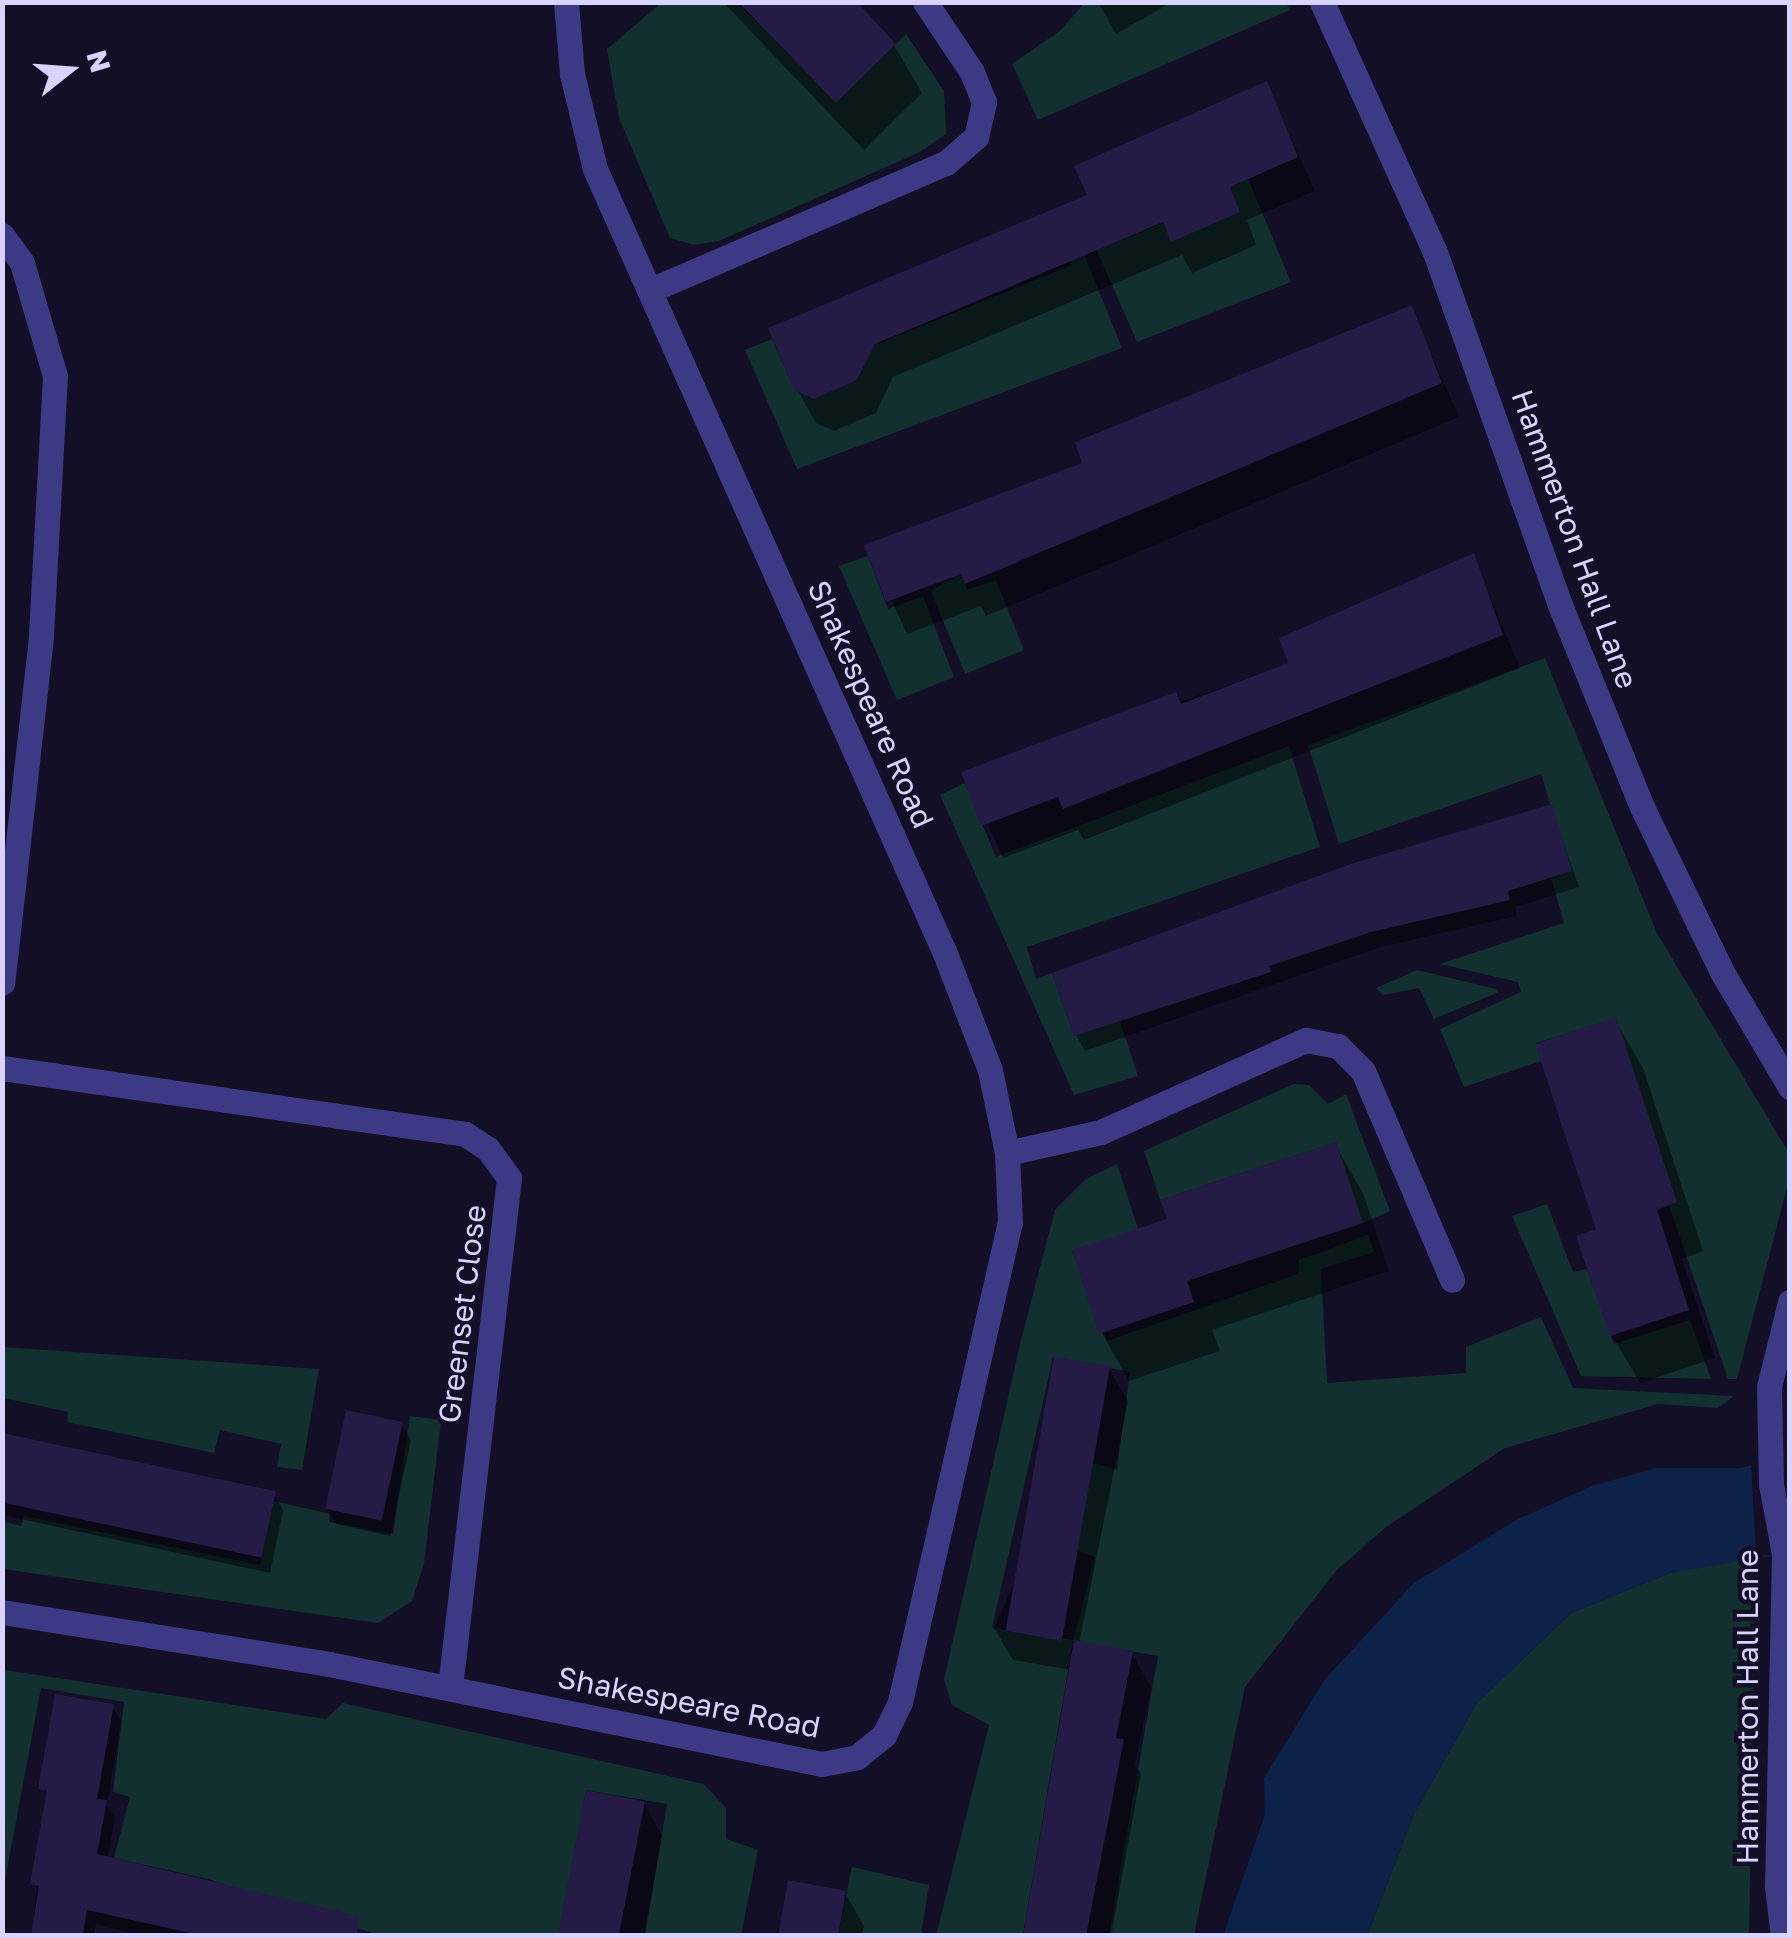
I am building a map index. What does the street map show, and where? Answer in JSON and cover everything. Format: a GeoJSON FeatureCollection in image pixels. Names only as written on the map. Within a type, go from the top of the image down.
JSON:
{"type":"FeatureCollection","features":[{"type":"Feature","properties":{"kind":"street","name":"Shakespeare Road"},"geometry":{"type":"LineString","coordinates":[[2,1612],[450,1686],[822,1764],[857,1757],[884,1735],[909,1663],[1010,1223],[1007,1154],[990,1070],[944,951],[653,289],[595,169],[572,74],[566,2]]}},
{"type":"Feature","properties":{"kind":"street"},"geometry":{"type":"LineString","coordinates":[[653,289],[946,163],[976,137],[984,102],[972,72],[924,2]]}},
{"type":"Feature","properties":{"kind":"street","name":"Hammerton Hall Lane"},"geometry":{"type":"LineString","coordinates":[[1322,2],[1435,252],[1560,605],[1642,806],[1722,972],[1790,1087]]}},
{"type":"Feature","properties":{"kind":"street"},"geometry":{"type":"LineString","coordinates":[[2,235],[22,263],[55,376],[41,637],[2,983]]}},
{"type":"Feature","properties":{"kind":"street"},"geometry":{"type":"LineString","coordinates":[[1007,1154],[1100,1132],[1306,1040],[1338,1046],[1364,1071],[1452,1280]]}},
{"type":"Feature","properties":{"kind":"street","name":"Greenset Close"},"geometry":{"type":"LineString","coordinates":[[2,1068],[465,1134],[488,1150],[510,1178],[450,1686]]}},
{"type":"Feature","properties":{"kind":"street","name":"Hammerton Hall Lane"},"geometry":{"type":"LineString","coordinates":[[1783,1936],[1778,1887],[1784,1554],[1771,1484],[1769,1410],[1790,1302]]}},
{"type":"Feature","properties":{"kind":"green space"},"geometry":{"type":"Polygon","coordinates":[[[661,3],[738,3],[836,103],[906,34],[944,91],[946,134],[920,152],[719,241],[694,245],[670,238],[619,118],[607,49],[661,3]]]}},
{"type":"Feature","properties":{"kind":"green space"},"geometry":{"type":"Polygon","coordinates":[[[1084,3],[1286,3],[1290,10],[1038,120],[1012,64],[1061,30],[1084,3]]]}},
{"type":"Feature","properties":{"kind":"green space"},"geometry":{"type":"Polygon","coordinates":[[[1248,179],[1291,282],[1137,342],[1091,237],[1109,245],[1163,223],[1171,241],[1199,200],[1248,179]]]}},
{"type":"Feature","properties":{"kind":"green space"},"geometry":{"type":"Polygon","coordinates":[[[1079,242],[1122,348],[797,469],[745,350],[772,339],[790,380],[814,399],[857,380],[864,366],[858,352],[1072,265],[1065,247],[1079,242]]]}},
{"type":"Feature","properties":{"kind":"green space"},"geometry":{"type":"Polygon","coordinates":[[[868,556],[888,609],[923,596],[954,677],[897,700],[839,566],[868,556]]]}},
{"type":"Feature","properties":{"kind":"green space"},"geometry":{"type":"Polygon","coordinates":[[[961,573],[967,590],[996,580],[1024,650],[965,674],[931,591],[961,573]]]}},
{"type":"Feature","properties":{"kind":"green space"},"geometry":{"type":"Polygon","coordinates":[[[1545,658],[1657,933],[1789,1153],[1789,1180],[1737,1379],[1728,1379],[1669,1205],[1677,1202],[1616,1018],[1536,1043],[1541,1061],[1464,1087],[1440,1029],[1521,992],[1518,982],[1440,964],[1564,923],[1551,878],[1571,871],[1541,774],[1339,844],[1308,745],[1545,658]]]}},
{"type":"Feature","properties":{"kind":"green space"},"geometry":{"type":"Polygon","coordinates":[[[1289,746],[1320,847],[1027,947],[1036,979],[1052,973],[1074,1036],[1120,1021],[1138,1076],[1074,1095],[940,795],[965,783],[996,857],[1289,746]]]}},
{"type":"Feature","properties":{"kind":"green space"},"geometry":{"type":"Polygon","coordinates":[[[1417,970],[1499,992],[1434,1019],[1419,988],[1383,995],[1376,988],[1417,970]]]}},
{"type":"Feature","properties":{"kind":"green space"},"geometry":{"type":"Polygon","coordinates":[[[1294,1084],[1309,1085],[1328,1104],[1346,1094],[1390,1211],[1363,1223],[1336,1142],[1160,1200],[1144,1151],[1294,1084]]]}},
{"type":"Feature","properties":{"kind":"green space"},"geometry":{"type":"Polygon","coordinates":[[[1117,1164],[1138,1229],[1072,1251],[1107,1341],[1298,1274],[1299,1260],[1368,1235],[1374,1252],[1321,1269],[1327,1383],[1466,1373],[1466,1347],[1541,1317],[1573,1388],[1734,1396],[1718,1408],[1658,1404],[1505,1448],[1386,1527],[1336,1571],[1245,1687],[1194,1935],[1109,1935],[1158,1656],[1073,1641],[1023,1935],[936,1936],[989,1725],[952,1705],[944,1680],[1021,1340],[1055,1210],[1086,1179],[1117,1164]],[[1053,1357],[992,1628],[1073,1640],[1095,1557],[1072,1549],[1088,1462],[1117,1469],[1130,1372],[1053,1357]]]}},
{"type":"Feature","properties":{"kind":"green space"},"geometry":{"type":"Polygon","coordinates":[[[1547,1204],[1573,1272],[1587,1269],[1614,1344],[1690,1320],[1711,1379],[1581,1376],[1512,1216],[1547,1204]]]}},
{"type":"Feature","properties":{"kind":"green space"},"geometry":{"type":"Polygon","coordinates":[[[3,1347],[319,1369],[302,1470],[277,1467],[281,1444],[220,1430],[214,1453],[67,1422],[68,1412],[4,1398],[3,1403],[3,1347]]]}},
{"type":"Feature","properties":{"kind":"green space"},"geometry":{"type":"Polygon","coordinates":[[[410,1416],[441,1420],[424,1564],[412,1601],[378,1623],[3,1569],[2,1521],[21,1526],[24,1516],[260,1565],[274,1501],[330,1514],[329,1522],[393,1534],[410,1416]]]}},
{"type":"Feature","properties":{"kind":"green space"},"geometry":{"type":"Polygon","coordinates":[[[1756,1556],[1749,1935],[1367,1936],[1414,1814],[1477,1703],[1571,1613],[1670,1573],[1756,1556]]]}},
{"type":"Feature","properties":{"kind":"green space"},"geometry":{"type":"Polygon","coordinates":[[[5,1670],[326,1719],[343,1703],[704,1784],[726,1808],[726,1839],[758,1850],[741,1935],[645,1935],[667,1804],[586,1790],[559,1935],[382,1936],[208,1879],[114,1858],[130,1797],[113,1792],[124,1702],[41,1688],[3,1891],[5,1670]]]}},
{"type":"Feature","properties":{"kind":"green space"},"geometry":{"type":"Polygon","coordinates":[[[852,1867],[929,1885],[921,1935],[838,1936],[852,1867]]]}},
{"type":"Feature","properties":{"kind":"water"},"geometry":{"type":"Polygon","coordinates":[[[1789,1460],[1789,1553],[1670,1573],[1571,1613],[1477,1703],[1414,1814],[1367,1935],[1223,1936],[1265,1814],[1264,1778],[1325,1679],[1414,1583],[1516,1520],[1592,1486],[1656,1468],[1737,1468],[1789,1460]]]}},
{"type":"Feature","properties":{"kind":"pier"},"geometry":{"type":"Polygon","coordinates":[[[1789,1455],[1789,1554],[1756,1556],[1751,1461],[1789,1455]]]}},
{"type":"Feature","properties":{"kind":"building"},"geometry":{"type":"Polygon","coordinates":[[[738,2],[857,2],[896,44],[836,103],[738,2]]]}},
{"type":"Feature","properties":{"kind":"building"},"geometry":{"type":"Polygon","coordinates":[[[1267,81],[1298,157],[1230,187],[1240,212],[1171,242],[1163,222],[875,344],[857,380],[814,399],[794,390],[768,328],[1087,195],[1074,166],[1267,81]]]}},
{"type":"Feature","properties":{"kind":"building"},"geometry":{"type":"Polygon","coordinates":[[[1412,305],[1442,383],[965,584],[961,574],[886,602],[864,545],[1082,463],[1075,442],[1412,305]]]}},
{"type":"Feature","properties":{"kind":"building"},"geometry":{"type":"Polygon","coordinates":[[[1474,553],[1503,635],[1063,809],[1058,797],[981,826],[961,772],[1176,692],[1181,704],[1288,663],[1279,638],[1474,553]]]}},
{"type":"Feature","properties":{"kind":"building"},"geometry":{"type":"Polygon","coordinates":[[[1552,804],[1572,871],[1508,891],[1510,900],[1371,932],[1269,966],[1271,972],[1074,1036],[1052,973],[1351,864],[1552,804]]]}},
{"type":"Feature","properties":{"kind":"building"},"geometry":{"type":"Polygon","coordinates":[[[1616,1017],[1677,1202],[1657,1210],[1689,1310],[1610,1336],[1576,1236],[1596,1229],[1535,1044],[1616,1017]]]}},
{"type":"Feature","properties":{"kind":"building"},"geometry":{"type":"Polygon","coordinates":[[[1336,1142],[1363,1223],[1187,1281],[1194,1302],[1099,1334],[1072,1250],[1167,1219],[1160,1200],[1336,1142]]]}},
{"type":"Feature","properties":{"kind":"building"},"geometry":{"type":"Polygon","coordinates":[[[1054,1356],[1110,1366],[1062,1641],[1006,1631],[1054,1356]]]}},
{"type":"Feature","properties":{"kind":"building"},"geometry":{"type":"Polygon","coordinates":[[[346,1410],[403,1422],[382,1521],[325,1509],[346,1410]]]}},
{"type":"Feature","properties":{"kind":"building"},"geometry":{"type":"Polygon","coordinates":[[[2,1433],[276,1491],[262,1558],[2,1503],[2,1433]]]}},
{"type":"Feature","properties":{"kind":"building"},"geometry":{"type":"Polygon","coordinates":[[[1074,1640],[1133,1652],[1116,1738],[1124,1739],[1086,1936],[1023,1936],[1074,1640]]]}},
{"type":"Feature","properties":{"kind":"building"},"geometry":{"type":"Polygon","coordinates":[[[55,1694],[114,1704],[97,1799],[107,1800],[97,1854],[359,1916],[357,1936],[204,1936],[87,1910],[83,1936],[31,1936],[39,1886],[30,1884],[47,1790],[38,1789],[55,1694]]]}},
{"type":"Feature","properties":{"kind":"building"},"geometry":{"type":"Polygon","coordinates":[[[586,1790],[645,1801],[619,1936],[558,1935],[586,1790]]]}},
{"type":"Feature","properties":{"kind":"building"},"geometry":{"type":"Polygon","coordinates":[[[788,1880],[846,1891],[838,1936],[778,1936],[788,1880]]]}}]}
